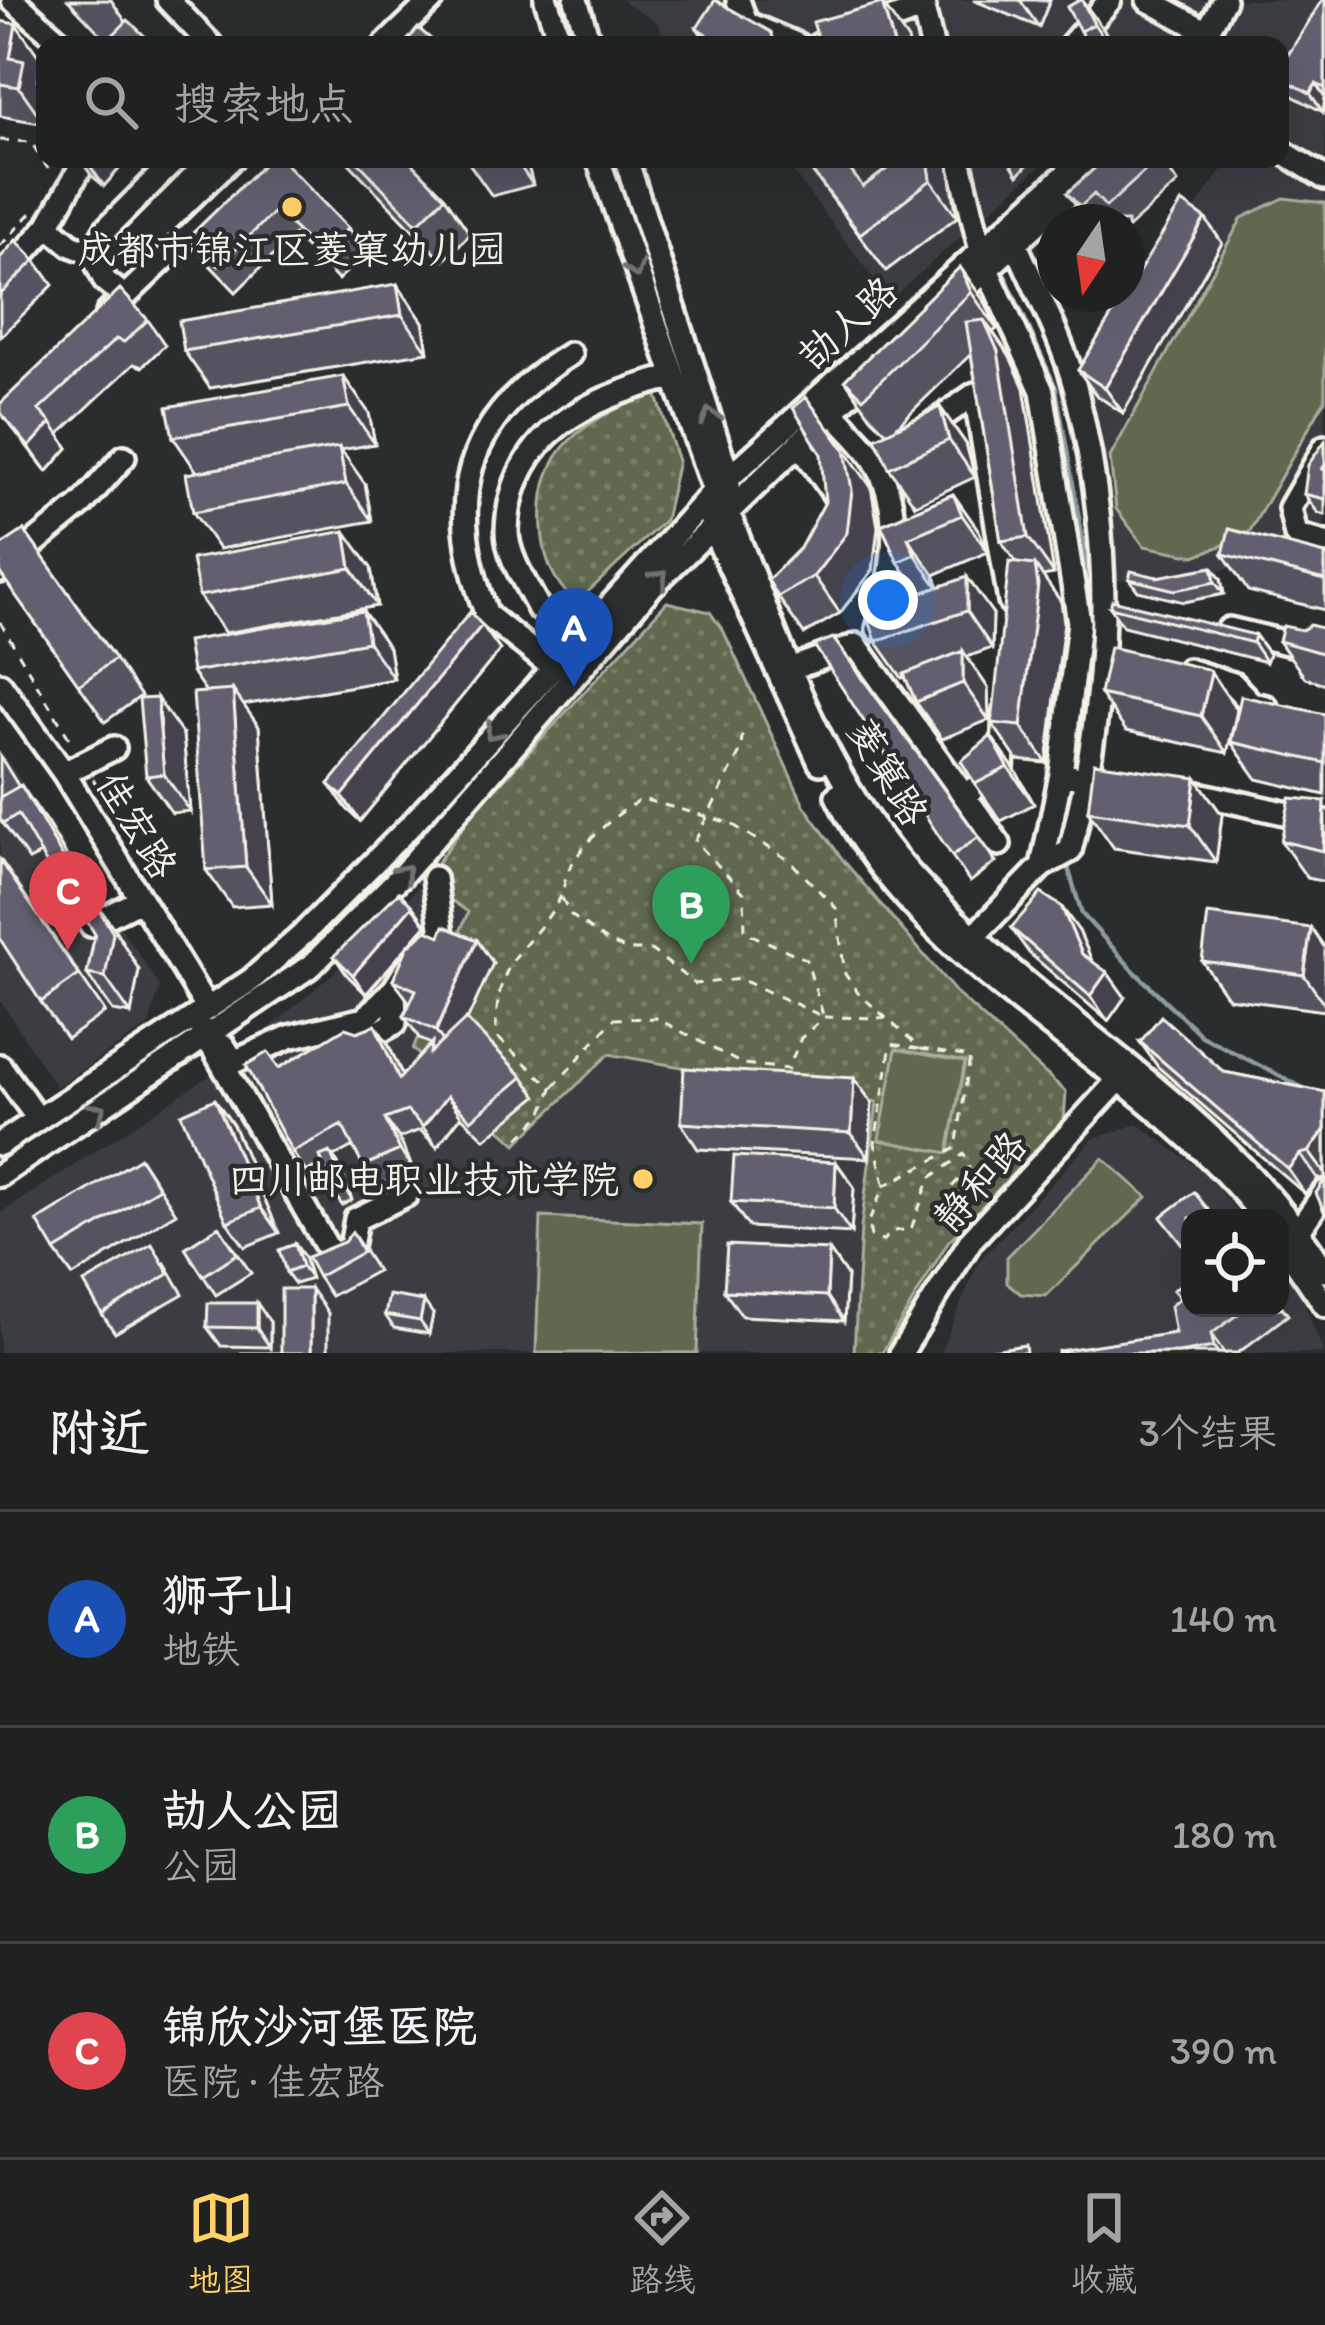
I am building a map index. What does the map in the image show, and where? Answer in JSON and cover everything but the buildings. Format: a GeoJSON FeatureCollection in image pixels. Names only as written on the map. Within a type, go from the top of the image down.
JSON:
{"type":"FeatureCollection","features":[{"type":"Feature","properties":{"kind":"street"},"geometry":{"type":"LineString","coordinates":[[13,0],[54,36]]}},
{"type":"Feature","properties":{"kind":"street"},"geometry":{"type":"LineString","coordinates":[[168,0],[202,36]]}},
{"type":"Feature","properties":{"kind":"street"},"geometry":{"type":"LineString","coordinates":[[394,36],[432,0]]}},
{"type":"Feature","properties":{"kind":"street"},"geometry":{"type":"LineString","coordinates":[[546,0],[557,36]]}},
{"type":"Feature","properties":{"kind":"street"},"geometry":{"type":"LineString","coordinates":[[576,0],[587,36]]}},
{"type":"Feature","properties":{"kind":"street"},"geometry":{"type":"LineString","coordinates":[[738,0],[746,23],[777,36]]}},
{"type":"Feature","properties":{"kind":"street"},"geometry":{"type":"LineString","coordinates":[[1079,36],[1110,0]]}},
{"type":"Feature","properties":{"kind":"street"},"geometry":{"type":"LineString","coordinates":[[1148,0],[1200,36]]}},
{"type":"Feature","properties":{"kind":"street"},"geometry":{"type":"LineString","coordinates":[[1206,36],[1224,0]]}},
{"type":"Feature","properties":{"kind":"street"},"geometry":{"type":"LineString","coordinates":[[841,36],[922,4],[930,36]]}},
{"type":"Feature","properties":{"kind":"street"},"geometry":{"type":"LineString","coordinates":[[1289,156],[1325,178]]}},
{"type":"Feature","properties":{"kind":"street"},"geometry":{"type":"LineString","coordinates":[[0,280],[48,226],[81,168]]}},
{"type":"Feature","properties":{"kind":"street"},"geometry":{"type":"LineString","coordinates":[[92,253],[106,229],[167,168]]}},
{"type":"Feature","properties":{"kind":"street"},"geometry":{"type":"LineString","coordinates":[[97,324],[259,168]]}},
{"type":"Feature","properties":{"kind":"street","name":"菱窠路"},"geometry":{"type":"LineString","coordinates":[[601,168],[672,377],[854,832],[958,948],[1246,1169],[1290,1234],[1325,1305]]}},
{"type":"Feature","properties":{"kind":"street","name":"菱窠路"},"geometry":{"type":"LineString","coordinates":[[628,168],[720,501],[862,814],[907,870],[1125,1073],[1257,1209]]}},
{"type":"Feature","properties":{"kind":"street"},"geometry":{"type":"LineString","coordinates":[[961,168],[984,260],[1042,391],[1079,622],[1055,858]]}},
{"type":"Feature","properties":{"kind":"street","name":"劼人路"},"geometry":{"type":"LineString","coordinates":[[720,501],[984,260],[1074,168]]}},
{"type":"Feature","properties":{"kind":"street"},"geometry":{"type":"LineString","coordinates":[[0,1144],[251,980],[412,824],[551,666],[720,501],[799,443],[984,260],[1015,242],[1098,168]]}},
{"type":"Feature","properties":{"kind":"street"},"geometry":{"type":"LineString","coordinates":[[48,226],[71,245],[92,253],[105,280],[125,297]]}},
{"type":"Feature","properties":{"kind":"street"},"geometry":{"type":"LineString","coordinates":[[974,936],[1055,858],[1088,779],[1114,608],[1074,385],[1015,242]]}},
{"type":"Feature","properties":{"kind":"street"},"geometry":{"type":"LineString","coordinates":[[551,666],[487,614],[471,573],[462,524],[466,482],[482,438],[503,404],[531,378],[570,354]]}},
{"type":"Feature","properties":{"kind":"street"},"geometry":{"type":"LineString","coordinates":[[539,609],[507,533],[520,482],[536,448],[583,405],[672,377]]}},
{"type":"Feature","properties":{"kind":"street"},"geometry":{"type":"LineString","coordinates":[[876,463],[975,394],[1010,592],[1008,637]]}},
{"type":"Feature","properties":{"kind":"street"},"geometry":{"type":"LineString","coordinates":[[831,410],[876,463],[895,530],[892,580],[866,642]]}},
{"type":"Feature","properties":{"kind":"street"},"geometry":{"type":"LineString","coordinates":[[799,443],[835,496],[836,513]]}},
{"type":"Feature","properties":{"kind":"street"},"geometry":{"type":"LineString","coordinates":[[1325,447],[1319,470],[1290,508],[1296,536],[1325,543]]}},
{"type":"Feature","properties":{"kind":"street"},"geometry":{"type":"LineString","coordinates":[[0,571],[82,504],[124,457]]}},
{"type":"Feature","properties":{"kind":"street"},"geometry":{"type":"LineString","coordinates":[[0,1175],[312,965],[361,920],[720,501]]}},
{"type":"Feature","properties":{"kind":"street"},"geometry":{"type":"LineString","coordinates":[[988,600],[1010,592]]}},
{"type":"Feature","properties":{"kind":"street"},"geometry":{"type":"LineString","coordinates":[[770,618],[788,602]]}},
{"type":"Feature","properties":{"kind":"street"},"geometry":{"type":"LineString","coordinates":[[1079,622],[1114,608]]}},
{"type":"Feature","properties":{"kind":"street"},"geometry":{"type":"LineString","coordinates":[[442,669],[487,614]]}},
{"type":"Feature","properties":{"kind":"street"},"geometry":{"type":"LineString","coordinates":[[1216,626],[1325,652]]}},
{"type":"Feature","properties":{"kind":"street"},"geometry":{"type":"LineString","coordinates":[[793,668],[898,630]]}},
{"type":"Feature","properties":{"kind":"street"},"geometry":{"type":"LineString","coordinates":[[866,642],[999,844]]}},
{"type":"Feature","properties":{"kind":"street"},"geometry":{"type":"LineString","coordinates":[[1061,775],[1102,780],[1117,655]]}},
{"type":"Feature","properties":{"kind":"street"},"geometry":{"type":"LineString","coordinates":[[1163,665],[1222,679],[1252,704],[1289,712]]}},
{"type":"Feature","properties":{"kind":"street"},"geometry":{"type":"LineString","coordinates":[[966,794],[1002,770],[1006,681]]}},
{"type":"Feature","properties":{"kind":"street","name":"佳宏路"},"geometry":{"type":"LineString","coordinates":[[0,683],[73,766],[94,826],[140,900],[332,1256],[351,1247],[356,1219],[406,1195]]}},
{"type":"Feature","properties":{"kind":"street"},"geometry":{"type":"LineString","coordinates":[[73,766],[114,748]]}},
{"type":"Feature","properties":{"kind":"street"},"geometry":{"type":"LineString","coordinates":[[1164,789],[1227,797],[1325,822]]}},
{"type":"Feature","properties":{"kind":"street"},"geometry":{"type":"LineString","coordinates":[[211,1036],[234,1062],[289,1037],[364,1019],[394,989],[412,959],[442,934],[434,878]]}},
{"type":"Feature","properties":{"kind":"street"},"geometry":{"type":"LineString","coordinates":[[92,925],[140,900]]}},
{"type":"Feature","properties":{"kind":"street"},"geometry":{"type":"LineString","coordinates":[[0,1066],[38,1119]]}},
{"type":"Feature","properties":{"kind":"street","name":"静和路"},"geometry":{"type":"LineString","coordinates":[[902,1353],[971,1240],[1125,1073]]}},
{"type":"Feature","properties":{"kind":"street"},"geometry":{"type":"LineString","coordinates":[[1290,1234],[1325,1192]]}},
{"type":"Feature","properties":{"kind":"street","name":"菱窠路"},"geometry":{"type":"LineString","coordinates":[[1290,1234],[1325,1271]]}},
{"type":"Feature","properties":{"kind":"path"},"geometry":{"type":"LineString","coordinates":[[0,140],[31,142],[36,150]]}},
{"type":"Feature","properties":{"kind":"path"},"geometry":{"type":"LineString","coordinates":[[48,168],[55,179]]}},
{"type":"Feature","properties":{"kind":"path"},"geometry":{"type":"LineString","coordinates":[[0,246],[43,201]]}},
{"type":"Feature","properties":{"kind":"path"},"geometry":{"type":"LineString","coordinates":[[0,622],[73,766],[110,807],[94,826]]}},
{"type":"Feature","properties":{"kind":"path"},"geometry":{"type":"LineString","coordinates":[[742,735],[741,750],[695,841],[744,893],[745,932],[806,959],[824,1017]]}},
{"type":"Feature","properties":{"kind":"path"},"geometry":{"type":"LineString","coordinates":[[552,1088],[496,1036],[496,1003],[509,964],[561,896],[569,868],[617,813],[642,799],[730,823],[790,861],[836,908],[845,974],[922,1049]]}},
{"type":"Feature","properties":{"kind":"path"},"geometry":{"type":"LineString","coordinates":[[561,896],[571,915],[605,940],[627,950],[651,950],[695,984],[740,980],[824,1017],[886,1018]]}},
{"type":"Feature","properties":{"kind":"path"},"geometry":{"type":"LineString","coordinates":[[519,1138],[542,1115],[552,1088],[614,1019],[656,1018],[742,1064],[788,1069],[802,1038],[824,1017]]}},
{"type":"Feature","properties":{"kind":"path"},"geometry":{"type":"LineString","coordinates":[[884,1186],[956,1148],[970,1057],[891,1045],[875,1143],[884,1186],[868,1224],[871,1236],[883,1240],[894,1231],[910,1229],[919,1195],[930,1178],[964,1154],[969,1168],[950,1189],[946,1202],[997,1162],[1049,1155]]}},
{"type":"Feature","properties":{"kind":"shaded area"},"geometry":{"type":"Polygon","coordinates":[[[621,0],[1325,0],[1325,577],[1247,564],[1190,578],[1148,576],[1117,581],[1082,373],[1124,312],[1145,312],[1145,281],[1223,168],[1289,168],[1289,36],[664,36],[657,22],[621,0]]]}},
{"type":"Feature","properties":{"kind":"shaded area"},"geometry":{"type":"Polygon","coordinates":[[[790,168],[1038,168],[890,300],[790,168]]]}},
{"type":"Feature","properties":{"kind":"shaded area"},"geometry":{"type":"Polygon","coordinates":[[[0,750],[160,986],[149,1025],[56,1087],[0,1000],[0,750]]]}},
{"type":"Feature","properties":{"kind":"shaded area","name":"四川邮电职业技术学院"},"geometry":{"type":"Polygon","coordinates":[[[424,881],[468,912],[609,1054],[877,1102],[861,1228],[854,1353],[0,1353],[0,1214],[229,1063],[361,949],[424,881]]]}},
{"type":"Feature","properties":{"kind":"shaded area"},"geometry":{"type":"Polygon","coordinates":[[[1138,1124],[1205,1173],[1235,1209],[1181,1209],[1181,1317],[1289,1317],[1289,1275],[1324,1353],[940,1353],[979,1261],[1094,1138],[1138,1124]]]}},
{"type":"Feature","properties":{"kind":"green space"},"geometry":{"type":"Polygon","coordinates":[[[1284,198],[1325,203],[1325,400],[1247,536],[1195,556],[1144,546],[1116,509],[1110,457],[1242,218],[1284,198]]]}},
{"type":"Feature","properties":{"kind":"green space"},"geometry":{"type":"Polygon","coordinates":[[[655,390],[678,461],[665,520],[576,603],[561,587],[545,551],[542,500],[548,476],[557,456],[588,425],[655,390]]]}},
{"type":"Feature","properties":{"kind":"green space"},"geometry":{"type":"Polygon","coordinates":[[[667,602],[710,612],[724,632],[804,805],[843,860],[958,995],[1066,1092],[1064,1121],[948,1242],[882,1353],[854,1353],[861,1228],[877,1102],[609,1054],[516,1144],[413,1049],[468,912],[424,881],[473,813],[667,602]]]}},
{"type":"Feature","properties":{"kind":"green space"},"geometry":{"type":"Polygon","coordinates":[[[896,1049],[965,1062],[948,1153],[879,1140],[896,1049]]]}},
{"type":"Feature","properties":{"kind":"green space"},"geometry":{"type":"Polygon","coordinates":[[[1103,1158],[1147,1197],[1046,1296],[1021,1294],[1007,1283],[1007,1257],[1103,1158]]]}},
{"type":"Feature","properties":{"kind":"green space"},"geometry":{"type":"Polygon","coordinates":[[[541,1217],[702,1224],[697,1353],[536,1353],[541,1217]]]}},
{"type":"Feature","properties":{"kind":"waterway"},"geometry":{"type":"LineString","coordinates":[[1005,275],[1056,388],[1091,586],[1092,633]]}},
{"type":"Feature","properties":{"kind":"waterway"},"geometry":{"type":"LineString","coordinates":[[1088,687],[1090,662]]}},
{"type":"Feature","properties":{"kind":"waterway"},"geometry":{"type":"LineString","coordinates":[[1061,844],[1072,791]]}},
{"type":"Feature","properties":{"kind":"waterway"},"geometry":{"type":"LineString","coordinates":[[1066,861],[1082,914],[1202,1036],[1305,1089]]}},
{"type":"Feature","properties":{"kind":"place","name":"成都市锦江区菱窠幼儿园"},"geometry":{"type":"Point","coordinates":[292,207]}},
{"type":"Feature","properties":{"kind":"place","name":"狮子山"},"geometry":{"type":"Point","coordinates":[574,687]}},
{"type":"Feature","properties":{"kind":"place","name":"锦欣沙河堡医院"},"geometry":{"type":"Point","coordinates":[68,950]}},
{"type":"Feature","properties":{"kind":"place","name":"劼人公园"},"geometry":{"type":"Point","coordinates":[691,964]}},
{"type":"Feature","properties":{"kind":"place","name":"四川邮电职业技术学院"},"geometry":{"type":"Point","coordinates":[643,1179]}}]}
